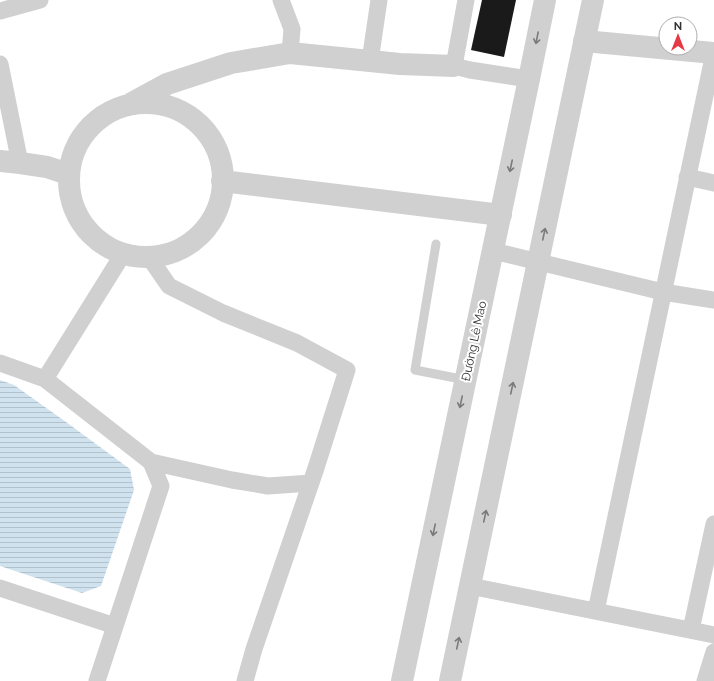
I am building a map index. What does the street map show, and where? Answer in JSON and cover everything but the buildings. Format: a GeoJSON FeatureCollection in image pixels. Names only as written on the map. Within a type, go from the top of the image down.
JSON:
{"type":"FeatureCollection","features":[{"type":"Feature","properties":{"kind":"street"},"geometry":{"type":"LineString","coordinates":[[0,10],[40,0]]}},
{"type":"Feature","properties":{"kind":"street"},"geometry":{"type":"LineString","coordinates":[[281,0],[292,29],[290,53]]}},
{"type":"Feature","properties":{"kind":"street"},"geometry":{"type":"LineString","coordinates":[[370,61],[379,0]]}},
{"type":"Feature","properties":{"kind":"street"},"geometry":{"type":"LineString","coordinates":[[454,66],[466,0]]}},
{"type":"Feature","properties":{"kind":"street","name":"Đường Lê Mao"},"geometry":{"type":"LineString","coordinates":[[402,681],[545,0]]}},
{"type":"Feature","properties":{"kind":"street"},"geometry":{"type":"LineString","coordinates":[[450,681],[593,0]]}},
{"type":"Feature","properties":{"kind":"street"},"geometry":{"type":"LineString","coordinates":[[584,41],[714,53],[596,611]]}},
{"type":"Feature","properties":{"kind":"street"},"geometry":{"type":"LineString","coordinates":[[129,105],[153,103],[165,106],[177,110],[198,123],[213,142],[222,166],[222,192],[214,217],[197,238],[175,251],[149,257],[123,254],[100,242],[82,223],[71,200],[68,174],[74,150],[87,129],[106,114],[129,105],[167,84],[231,63],[290,53],[400,64],[454,66],[529,79]]}},
{"type":"Feature","properties":{"kind":"street"},"geometry":{"type":"LineString","coordinates":[[0,64],[10,162],[47,167],[68,174]]}},
{"type":"Feature","properties":{"kind":"street"},"geometry":{"type":"LineString","coordinates":[[688,177],[714,183]]}},
{"type":"Feature","properties":{"kind":"street"},"geometry":{"type":"LineString","coordinates":[[222,181],[501,214]]}},
{"type":"Feature","properties":{"kind":"street"},"geometry":{"type":"LineString","coordinates":[[493,251],[663,292],[714,300]]}},
{"type":"Feature","properties":{"kind":"street"},"geometry":{"type":"LineString","coordinates":[[45,379],[123,254]]}},
{"type":"Feature","properties":{"kind":"street"},"geometry":{"type":"LineString","coordinates":[[149,257],[169,286],[223,313],[296,343],[347,370],[311,483],[254,649],[245,681]]}},
{"type":"Feature","properties":{"kind":"street"},"geometry":{"type":"LineString","coordinates":[[0,363],[45,379],[152,462],[232,480],[268,486],[311,483]]}},
{"type":"Feature","properties":{"kind":"street"},"geometry":{"type":"LineString","coordinates":[[96,681],[161,486],[152,462]]}},
{"type":"Feature","properties":{"kind":"street"},"geometry":{"type":"LineString","coordinates":[[691,630],[714,524]]}},
{"type":"Feature","properties":{"kind":"street"},"geometry":{"type":"LineString","coordinates":[[470,586],[714,635]]}},
{"type":"Feature","properties":{"kind":"street"},"geometry":{"type":"LineString","coordinates":[[0,588],[115,626]]}},
{"type":"Feature","properties":{"kind":"street"},"geometry":{"type":"LineString","coordinates":[[704,681],[714,652]]}},
{"type":"Feature","properties":{"kind":"lane"},"geometry":{"type":"LineString","coordinates":[[436,244],[415,370],[466,380]]}},
{"type":"Feature","properties":{"kind":"water"},"geometry":{"type":"Polygon","coordinates":[[[0,380],[14,385],[130,469],[134,490],[101,586],[82,593],[0,566],[0,380]]]}}]}
